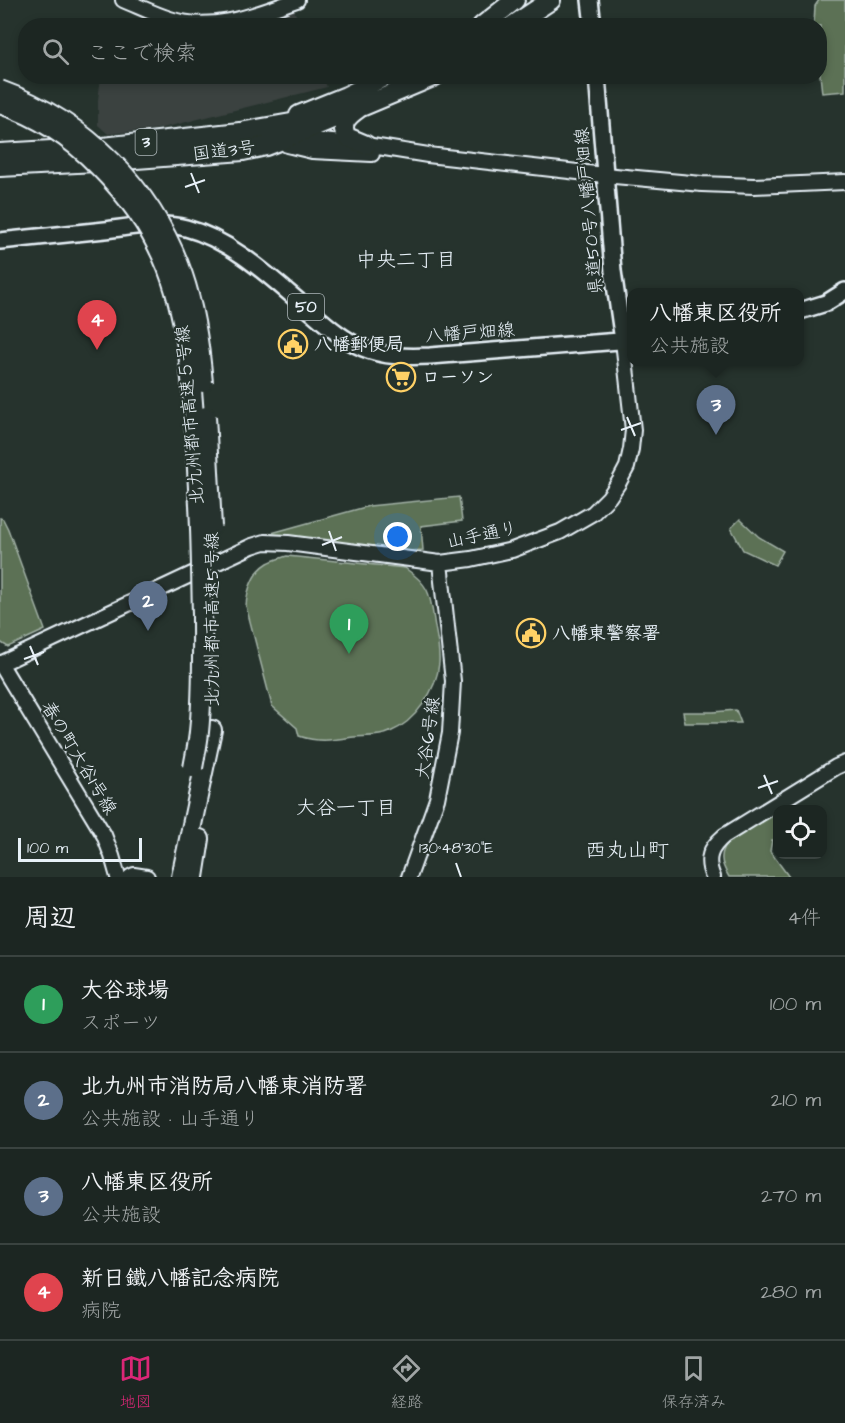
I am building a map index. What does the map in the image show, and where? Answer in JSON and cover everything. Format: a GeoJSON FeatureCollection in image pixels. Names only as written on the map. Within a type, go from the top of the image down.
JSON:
{"type":"FeatureCollection","features":[{"type":"Feature","properties":{"kind":"highway"},"geometry":{"type":"LineString","coordinates":[[492,18],[515,0]]}},
{"type":"Feature","properties":{"kind":"highway"},"geometry":{"type":"LineString","coordinates":[[524,18],[551,0]]}},
{"type":"Feature","properties":{"kind":"highway"},"geometry":{"type":"LineString","coordinates":[[538,18],[565,0]]}},
{"type":"Feature","properties":{"kind":"highway"},"geometry":{"type":"LineString","coordinates":[[225,134],[244,126],[276,121],[314,110],[369,84]]}},
{"type":"Feature","properties":{"kind":"highway","name":"国道3号"},"geometry":{"type":"LineString","coordinates":[[291,136],[316,115],[395,84]]}},
{"type":"Feature","properties":{"kind":"highway","name":"国道3号"},"geometry":{"type":"LineString","coordinates":[[0,167],[243,151],[266,146],[416,84]]}},
{"type":"Feature","properties":{"kind":"highway","name":"北九州都市高速5号線"},"geometry":{"type":"LineString","coordinates":[[0,90],[33,103],[59,118],[84,135],[122,172],[142,196],[158,221],[183,276],[200,350],[210,481],[214,616],[212,730]]}},
{"type":"Feature","properties":{"kind":"highway","name":"北九州都市高速５号線"},"geometry":{"type":"LineString","coordinates":[[0,104],[36,120],[63,136],[112,179],[131,203],[156,244],[175,293],[184,330],[193,414],[200,526],[201,693],[194,768],[169,877]]}},
{"type":"Feature","properties":{"kind":"highway"},"geometry":{"type":"LineString","coordinates":[[359,108],[346,119],[344,129],[347,137],[366,145]]}},
{"type":"Feature","properties":{"kind":"highway","name":"国道3号"},"geometry":{"type":"LineString","coordinates":[[0,153],[103,147],[257,130],[291,136]]}},
{"type":"Feature","properties":{"kind":"highway"},"geometry":{"type":"LineString","coordinates":[[181,877],[212,730]]}},
{"type":"Feature","properties":{"kind":"highway"},"geometry":{"type":"LineString","coordinates":[[194,877],[212,730]]}},
{"type":"Feature","properties":{"kind":"main road"},"geometry":{"type":"LineString","coordinates":[[590,0],[592,18]]}},
{"type":"Feature","properties":{"kind":"main road","name":"県道50号八幡戸畑線"},"geometry":{"type":"LineString","coordinates":[[598,84],[613,271],[627,336]]}},
{"type":"Feature","properties":{"kind":"main road","name":"八幡戸畑線"},"geometry":{"type":"LineString","coordinates":[[0,241],[141,226],[186,228],[220,241],[233,249],[340,335],[364,348],[387,355],[430,356],[627,341]]}},
{"type":"Feature","properties":{"kind":"main road"},"geometry":{"type":"LineString","coordinates":[[804,310],[826,303],[845,291]]}},
{"type":"Feature","properties":{"kind":"main road"},"geometry":{"type":"LineString","coordinates":[[804,321],[832,311],[845,303]]}},
{"type":"Feature","properties":{"kind":"street"},"geometry":{"type":"LineString","coordinates":[[123,0],[166,18]]}},
{"type":"Feature","properties":{"kind":"street"},"geometry":{"type":"LineString","coordinates":[[246,18],[297,0]]}},
{"type":"Feature","properties":{"kind":"street"},"geometry":{"type":"LineString","coordinates":[[291,136],[312,151],[428,155]]}},
{"type":"Feature","properties":{"kind":"street"},"geometry":{"type":"LineString","coordinates":[[103,147],[128,149],[291,136],[428,155],[702,184],[754,186],[845,182]]}},
{"type":"Feature","properties":{"kind":"street","name":"山手通り"},"geometry":{"type":"LineString","coordinates":[[0,663],[223,559],[265,542],[440,563],[490,556],[560,532],[593,513],[609,497],[627,467],[633,430],[629,366]]}},
{"type":"Feature","properties":{"kind":"street","name":"大谷6号線"},"geometry":{"type":"LineString","coordinates":[[409,877],[437,798],[450,738],[453,681],[440,563]]}},
{"type":"Feature","properties":{"kind":"street","name":"春の町大谷1号線"},"geometry":{"type":"LineString","coordinates":[[0,663],[104,835],[118,877]]}},
{"type":"Feature","properties":{"kind":"street"},"geometry":{"type":"LineString","coordinates":[[714,877],[709,862],[710,853],[724,836],[845,763]]}},
{"type":"Feature","properties":{"kind":"street"},"geometry":{"type":"LineString","coordinates":[[130,877],[134,875],[147,877]]}},
{"type":"Feature","properties":{"kind":"shaded area"},"geometry":{"type":"Polygon","coordinates":[[[294,10],[297,18],[266,18],[294,10]]]}},
{"type":"Feature","properties":{"kind":"shaded area"},"geometry":{"type":"Polygon","coordinates":[[[100,84],[326,84],[327,87],[158,129],[108,134],[98,125],[100,84]]]}},
{"type":"Feature","properties":{"kind":"green space"},"geometry":{"type":"Polygon","coordinates":[[[819,0],[845,0],[845,91],[822,93],[821,84],[827,84],[827,18],[814,18],[815,6],[819,0]]]}},
{"type":"Feature","properties":{"kind":"green space"},"geometry":{"type":"Polygon","coordinates":[[[459,497],[462,521],[421,526],[423,550],[408,551],[268,534],[369,506],[459,497]]]}},
{"type":"Feature","properties":{"kind":"green space"},"geometry":{"type":"Polygon","coordinates":[[[0,518],[3,519],[8,529],[45,630],[8,647],[0,642],[0,518]]]}},
{"type":"Feature","properties":{"kind":"green space"},"geometry":{"type":"Polygon","coordinates":[[[740,519],[759,537],[783,551],[775,565],[743,550],[731,528],[740,519]]]}},
{"type":"Feature","properties":{"kind":"green space"},"geometry":{"type":"Polygon","coordinates":[[[287,556],[405,568],[425,587],[430,600],[439,658],[434,684],[423,704],[408,721],[386,734],[377,736],[314,740],[299,736],[297,728],[272,706],[246,606],[249,588],[258,571],[270,562],[287,556]]]}},
{"type":"Feature","properties":{"kind":"green space"},"geometry":{"type":"Polygon","coordinates":[[[736,710],[741,723],[685,723],[683,712],[713,712],[736,710]]]}},
{"type":"Feature","properties":{"kind":"green space"},"geometry":{"type":"Polygon","coordinates":[[[773,812],[773,840],[770,851],[773,859],[776,859],[789,877],[729,877],[723,866],[723,851],[743,829],[773,812]]]}},
{"type":"Feature","properties":{"kind":"place","name":"八幡郵便局"},"geometry":{"type":"Point","coordinates":[293,344]}},
{"type":"Feature","properties":{"kind":"place","name":"新日鐵八幡記念病院"},"geometry":{"type":"Point","coordinates":[97,350]}},
{"type":"Feature","properties":{"kind":"place","name":"ローソン"},"geometry":{"type":"Point","coordinates":[401,377]}},
{"type":"Feature","properties":{"kind":"place","name":"八幡東区役所"},"geometry":{"type":"Point","coordinates":[716,435]}},
{"type":"Feature","properties":{"kind":"place","name":"北九州市消防局八幡東消防署"},"geometry":{"type":"Point","coordinates":[148,631]}},
{"type":"Feature","properties":{"kind":"place","name":"八幡東警察署"},"geometry":{"type":"Point","coordinates":[531,633]}},
{"type":"Feature","properties":{"kind":"place","name":"大谷球場"},"geometry":{"type":"Point","coordinates":[349,654]}},
{"type":"Feature","properties":{"kind":"district","name":"中央二丁目"},"geometry":{"type":"Point","coordinates":[406,260]}},
{"type":"Feature","properties":{"kind":"district","name":"大谷一丁目"},"geometry":{"type":"Point","coordinates":[346,808]}},
{"type":"Feature","properties":{"kind":"district","name":"西丸山町"},"geometry":{"type":"Point","coordinates":[627,850]}}]}
